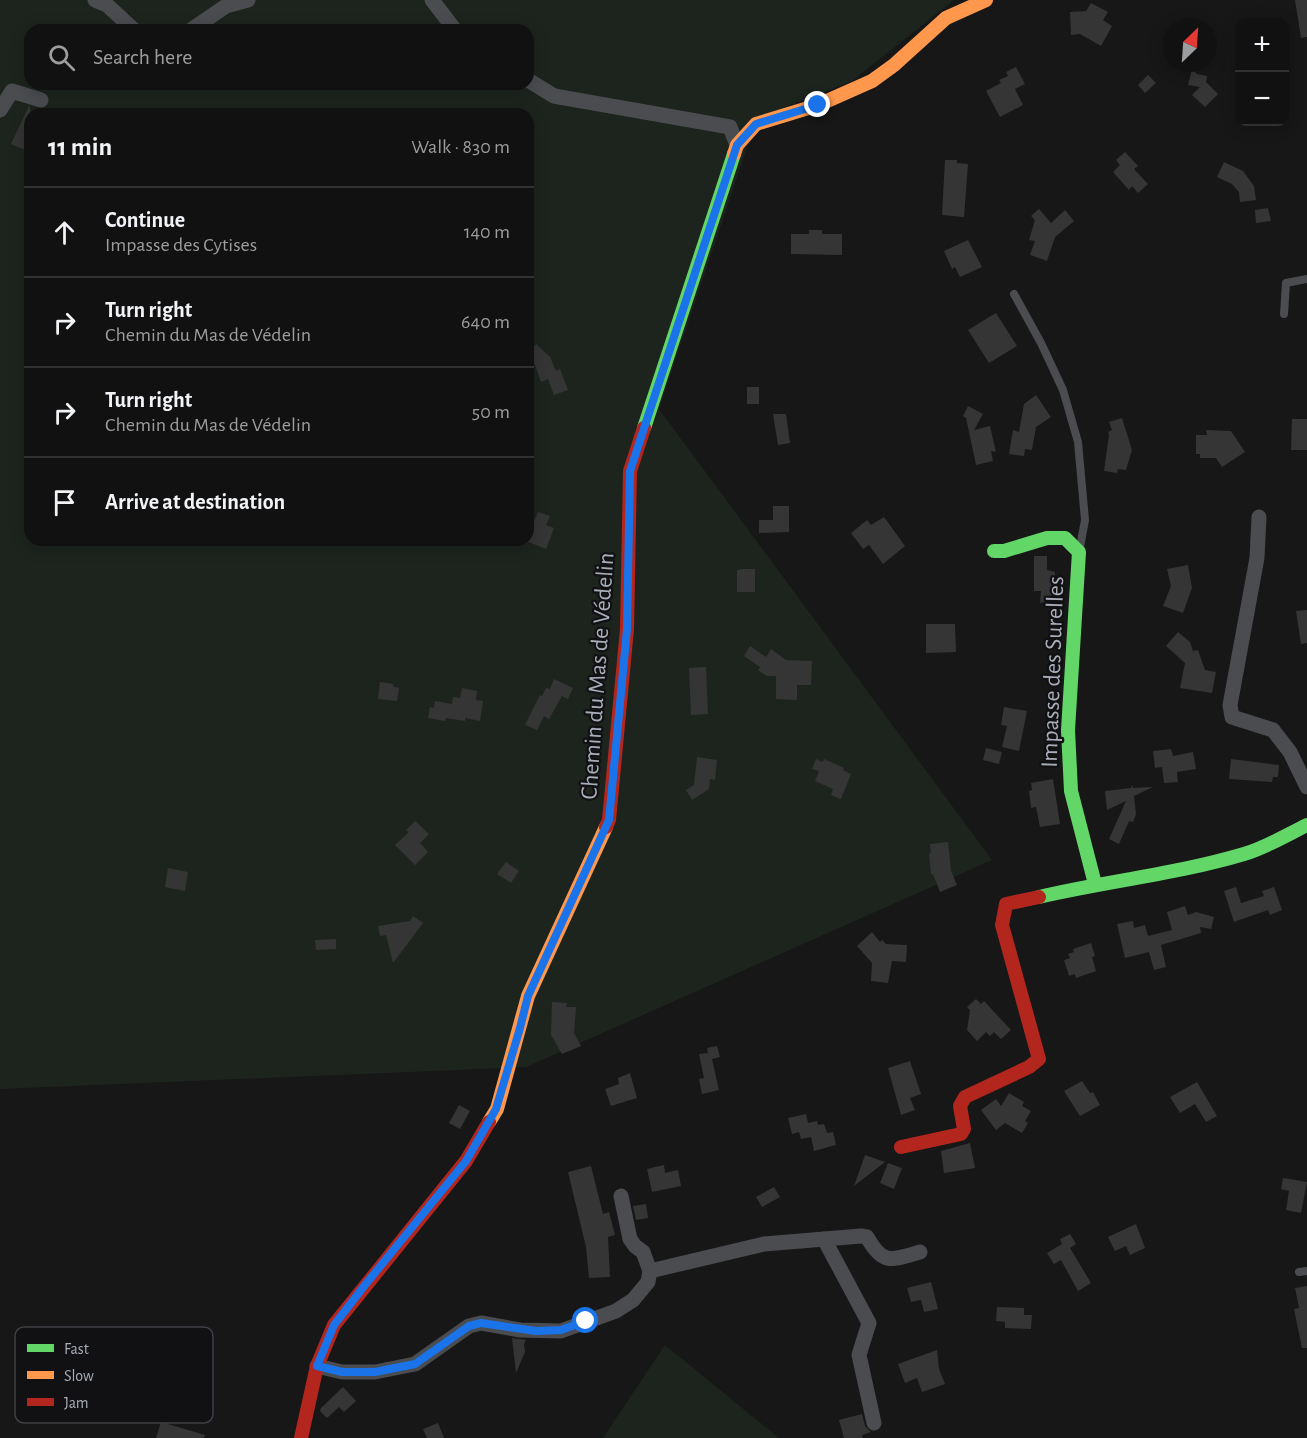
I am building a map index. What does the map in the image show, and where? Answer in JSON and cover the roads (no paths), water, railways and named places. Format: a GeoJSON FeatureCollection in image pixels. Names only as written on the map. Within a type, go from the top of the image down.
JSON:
{"type":"FeatureCollection","features":[{"type":"Feature","properties":{"kind":"street"},"geometry":{"type":"LineString","coordinates":[[94,0],[107,5],[128,24]]}},
{"type":"Feature","properties":{"kind":"street"},"geometry":{"type":"LineString","coordinates":[[200,24],[226,6],[248,0]]}},
{"type":"Feature","properties":{"kind":"street"},"geometry":{"type":"LineString","coordinates":[[432,0],[450,24]]}},
{"type":"Feature","properties":{"kind":"street","name":"Chemin du Mas de Védelin"},"geometry":{"type":"LineString","coordinates":[[301,1438],[317,1366],[334,1325],[466,1161],[496,1109],[528,996],[609,820],[627,629],[630,471],[737,145],[756,124],[818,105],[872,81],[894,65],[946,18],[986,0]]}},
{"type":"Feature","properties":{"kind":"street"},"geometry":{"type":"LineString","coordinates":[[534,84],[555,96],[730,127],[737,145]]}},
{"type":"Feature","properties":{"kind":"street"},"geometry":{"type":"LineString","coordinates":[[0,110],[12,91],[41,100]]}},
{"type":"Feature","properties":{"kind":"street"},"geometry":{"type":"LineString","coordinates":[[1260,517],[1257,558],[1230,705],[1232,717],[1273,730],[1290,752],[1307,787]]}},
{"type":"Feature","properties":{"kind":"street","name":"Impasse des Surelles"},"geometry":{"type":"LineString","coordinates":[[994,551],[1004,551],[1047,538],[1065,538],[1079,552],[1068,730],[1071,791],[1095,884]]}},
{"type":"Feature","properties":{"kind":"street"},"geometry":{"type":"LineString","coordinates":[[901,1147],[961,1134],[964,1129],[960,1106],[965,1098],[1029,1067],[1040,1059],[1002,925],[1006,904],[1246,854],[1307,825]]}},
{"type":"Feature","properties":{"kind":"street"},"geometry":{"type":"LineString","coordinates":[[317,1366],[342,1372],[375,1372],[415,1364],[469,1326],[481,1323],[528,1331],[561,1330],[616,1311],[633,1300],[648,1282],[650,1271],[643,1252],[630,1239],[621,1196]]}},
{"type":"Feature","properties":{"kind":"street"},"geometry":{"type":"LineString","coordinates":[[650,1271],[764,1244],[861,1236],[867,1237],[881,1257],[890,1260],[920,1252]]}},
{"type":"Feature","properties":{"kind":"street"},"geometry":{"type":"LineString","coordinates":[[824,1239],[869,1323],[859,1355],[874,1423]]}},
{"type":"Feature","properties":{"kind":"lane"},"geometry":{"type":"LineString","coordinates":[[1284,314],[1286,283],[1307,279]]}},
{"type":"Feature","properties":{"kind":"lane"},"geometry":{"type":"LineString","coordinates":[[1014,294],[1063,390],[1078,442],[1085,520],[1079,552]]}}]}
